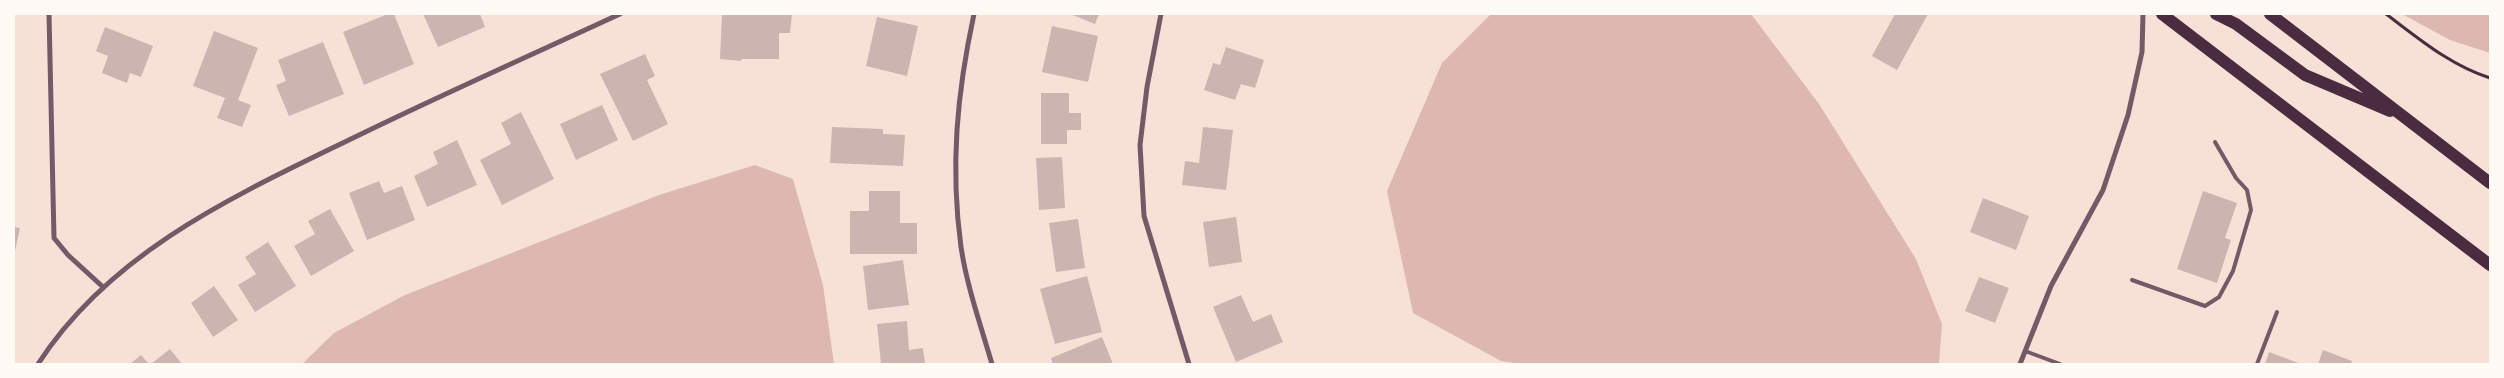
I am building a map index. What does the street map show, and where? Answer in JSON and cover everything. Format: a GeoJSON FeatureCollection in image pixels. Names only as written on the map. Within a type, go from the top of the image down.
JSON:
{"type":"FeatureCollection","features":[{"type":"Feature","properties":{"kind":"main road"},"geometry":{"type":"LineString","coordinates":[[2162,14],[2490,265]]}},
{"type":"Feature","properties":{"kind":"main road"},"geometry":{"type":"LineString","coordinates":[[2216,14],[2236,24],[2305,75],[2406,117]]}},
{"type":"Feature","properties":{"kind":"main road"},"geometry":{"type":"LineString","coordinates":[[2270,14],[2490,183]]}},
{"type":"Feature","properties":{"kind":"main road"},"geometry":{"type":"LineString","coordinates":[[2445,230],[2490,254]]}},
{"type":"Feature","properties":{"kind":"street"},"geometry":{"type":"LineString","coordinates":[[49,14],[54,238],[68,255],[103,287]]}},
{"type":"Feature","properties":{"kind":"street"},"geometry":{"type":"LineString","coordinates":[[38,364],[54,340],[103,287],[158,242],[237,194],[422,104],[620,14]]}},
{"type":"Feature","properties":{"kind":"street"},"geometry":{"type":"LineString","coordinates":[[974,14],[956,116],[955,181],[961,248],[992,364]]}},
{"type":"Feature","properties":{"kind":"street"},"geometry":{"type":"LineString","coordinates":[[1161,14],[1147,87],[1140,145],[1144,216],[1189,364]]}},
{"type":"Feature","properties":{"kind":"street"},"geometry":{"type":"LineString","coordinates":[[2020,364],[2051,286],[2103,190],[2128,115],[2142,52],[2143,14]]}},
{"type":"Feature","properties":{"kind":"lane"},"geometry":{"type":"LineString","coordinates":[[2132,280],[2205,306],[2219,297],[2233,271],[2251,210],[2247,190],[2236,178],[2215,142]]}},
{"type":"Feature","properties":{"kind":"lane"},"geometry":{"type":"LineString","coordinates":[[2257,364],[2277,312]]}},
{"type":"Feature","properties":{"kind":"lane"},"geometry":{"type":"LineString","coordinates":[[2025,351],[2060,364]]}},
{"type":"Feature","properties":{"kind":"path"},"geometry":{"type":"LineString","coordinates":[[2386,14],[2445,57],[2473,73],[2490,78]]}},
{"type":"Feature","properties":{"kind":"shaded area"},"geometry":{"type":"Polygon","coordinates":[[[1491,14],[1751,14],[1819,104],[1916,259],[1942,324],[1939,364],[1521,364],[1501,361],[1413,313],[1387,191],[1442,63],[1491,14]]]}},
{"type":"Feature","properties":{"kind":"shaded area"},"geometry":{"type":"Polygon","coordinates":[[[2402,14],[2490,14],[2490,53],[2450,40],[2402,14]]]}},
{"type":"Feature","properties":{"kind":"shaded area"},"geometry":{"type":"Polygon","coordinates":[[[755,165],[793,179],[823,285],[834,364],[302,364],[334,333],[405,295],[659,195],[755,165]]]}},
{"type":"Feature","properties":{"kind":"building"},"geometry":{"type":"Polygon","coordinates":[[[388,14],[394,14],[414,64],[364,85],[343,32],[388,14]]]}},
{"type":"Feature","properties":{"kind":"building"},"geometry":{"type":"Polygon","coordinates":[[[423,14],[480,14],[485,27],[438,47],[423,14]]]}},
{"type":"Feature","properties":{"kind":"building"},"geometry":{"type":"Polygon","coordinates":[[[722,14],[792,14],[790,33],[779,33],[779,59],[742,59],[741,61],[720,59],[722,14]]]}},
{"type":"Feature","properties":{"kind":"building"},"geometry":{"type":"Polygon","coordinates":[[[1070,14],[1099,14],[1095,24],[1070,14]]]}},
{"type":"Feature","properties":{"kind":"building"},"geometry":{"type":"Polygon","coordinates":[[[1895,14],[1928,14],[1897,70],[1872,56],[1895,14]]]}},
{"type":"Feature","properties":{"kind":"building"},"geometry":{"type":"Polygon","coordinates":[[[877,17],[918,26],[907,76],[866,66],[877,17]]]}},
{"type":"Feature","properties":{"kind":"building"},"geometry":{"type":"Polygon","coordinates":[[[1052,26],[1098,36],[1088,82],[1042,72],[1052,26]]]}},
{"type":"Feature","properties":{"kind":"building"},"geometry":{"type":"Polygon","coordinates":[[[105,27],[153,46],[141,77],[130,73],[127,83],[102,73],[108,56],[96,51],[105,27]]]}},
{"type":"Feature","properties":{"kind":"building"},"geometry":{"type":"Polygon","coordinates":[[[214,31],[258,48],[238,100],[251,105],[242,127],[217,118],[225,98],[193,86],[214,31]]]}},
{"type":"Feature","properties":{"kind":"building"},"geometry":{"type":"Polygon","coordinates":[[[323,42],[344,94],[289,116],[276,85],[286,81],[278,60],[323,42]]]}},
{"type":"Feature","properties":{"kind":"building"},"geometry":{"type":"Polygon","coordinates":[[[1226,47],[1264,60],[1255,88],[1241,84],[1235,100],[1204,90],[1213,63],[1220,65],[1226,47]]]}},
{"type":"Feature","properties":{"kind":"building"},"geometry":{"type":"Polygon","coordinates":[[[645,54],[655,76],[647,80],[668,124],[633,141],[600,74],[645,54]]]}},
{"type":"Feature","properties":{"kind":"building"},"geometry":{"type":"Polygon","coordinates":[[[1041,93],[1069,93],[1069,113],[1081,113],[1081,130],[1067,130],[1067,144],[1041,144],[1041,93]]]}},
{"type":"Feature","properties":{"kind":"building"},"geometry":{"type":"Polygon","coordinates":[[[602,105],[618,140],[576,160],[560,124],[602,105]]]}},
{"type":"Feature","properties":{"kind":"building"},"geometry":{"type":"Polygon","coordinates":[[[521,112],[554,179],[502,205],[480,160],[511,144],[501,123],[521,112]]]}},
{"type":"Feature","properties":{"kind":"building"},"geometry":{"type":"Polygon","coordinates":[[[832,127],[883,129],[883,134],[905,135],[903,166],[830,163],[832,127]]]}},
{"type":"Feature","properties":{"kind":"building"},"geometry":{"type":"Polygon","coordinates":[[[1203,127],[1233,130],[1226,190],[1182,185],[1185,161],[1199,163],[1203,127]]]}},
{"type":"Feature","properties":{"kind":"building"},"geometry":{"type":"Polygon","coordinates":[[[457,140],[477,185],[427,207],[414,176],[438,164],[433,152],[457,140]]]}},
{"type":"Feature","properties":{"kind":"building"},"geometry":{"type":"Polygon","coordinates":[[[1062,157],[1065,208],[1039,210],[1036,158],[1062,157]]]}},
{"type":"Feature","properties":{"kind":"building"},"geometry":{"type":"Polygon","coordinates":[[[379,181],[384,193],[402,186],[415,220],[367,240],[349,193],[379,181]]]}},
{"type":"Feature","properties":{"kind":"building"},"geometry":{"type":"Polygon","coordinates":[[[869,191],[900,191],[900,223],[917,223],[917,254],[850,254],[850,211],[869,211],[869,191]]]}},
{"type":"Feature","properties":{"kind":"building"},"geometry":{"type":"Polygon","coordinates":[[[2203,191],[2237,203],[2225,238],[2231,240],[2217,283],[2177,269],[2203,191]]]}},
{"type":"Feature","properties":{"kind":"building"},"geometry":{"type":"Polygon","coordinates":[[[1983,198],[2029,216],[2016,250],[1970,232],[1983,198]]]}},
{"type":"Feature","properties":{"kind":"building"},"geometry":{"type":"Polygon","coordinates":[[[330,209],[354,251],[311,276],[294,246],[315,234],[308,221],[330,209]]]}},
{"type":"Feature","properties":{"kind":"building"},"geometry":{"type":"Polygon","coordinates":[[[1236,217],[1242,262],[1209,267],[1203,222],[1236,217]]]}},
{"type":"Feature","properties":{"kind":"building"},"geometry":{"type":"Polygon","coordinates":[[[1078,219],[1085,268],[1056,272],[1049,223],[1078,219]]]}},
{"type":"Feature","properties":{"kind":"building"},"geometry":{"type":"Polygon","coordinates":[[[14,227],[20,228],[15,251],[14,251],[14,227]]]}},
{"type":"Feature","properties":{"kind":"building"},"geometry":{"type":"Polygon","coordinates":[[[268,242],[296,286],[255,312],[238,285],[256,274],[245,257],[268,242]]]}},
{"type":"Feature","properties":{"kind":"building"},"geometry":{"type":"Polygon","coordinates":[[[903,260],[909,305],[868,310],[863,266],[903,260]]]}},
{"type":"Feature","properties":{"kind":"building"},"geometry":{"type":"Polygon","coordinates":[[[1087,276],[1102,332],[1055,344],[1040,289],[1087,276]]]}},
{"type":"Feature","properties":{"kind":"building"},"geometry":{"type":"Polygon","coordinates":[[[1979,277],[2009,288],[1995,323],[1965,311],[1979,277]]]}},
{"type":"Feature","properties":{"kind":"building"},"geometry":{"type":"Polygon","coordinates":[[[214,286],[238,320],[213,337],[191,303],[214,286]]]}},
{"type":"Feature","properties":{"kind":"building"},"geometry":{"type":"Polygon","coordinates":[[[1241,295],[1253,322],[1271,314],[1283,342],[1236,362],[1213,307],[1241,295]]]}},
{"type":"Feature","properties":{"kind":"building"},"geometry":{"type":"Polygon","coordinates":[[[907,321],[909,350],[923,348],[925,364],[881,364],[877,324],[907,321]]]}},
{"type":"Feature","properties":{"kind":"building"},"geometry":{"type":"Polygon","coordinates":[[[1102,337],[1113,364],[1053,364],[1051,358],[1102,337]]]}},
{"type":"Feature","properties":{"kind":"building"},"geometry":{"type":"Polygon","coordinates":[[[170,349],[182,364],[151,364],[170,349]]]}},
{"type":"Feature","properties":{"kind":"building"},"geometry":{"type":"Polygon","coordinates":[[[2323,350],[2352,361],[2351,364],[2318,364],[2323,350]]]}},
{"type":"Feature","properties":{"kind":"building"},"geometry":{"type":"Polygon","coordinates":[[[2269,352],[2301,364],[2265,364],[2269,352]]]}},
{"type":"Feature","properties":{"kind":"building"},"geometry":{"type":"Polygon","coordinates":[[[141,355],[149,364],[130,364],[141,355]]]}}]}
